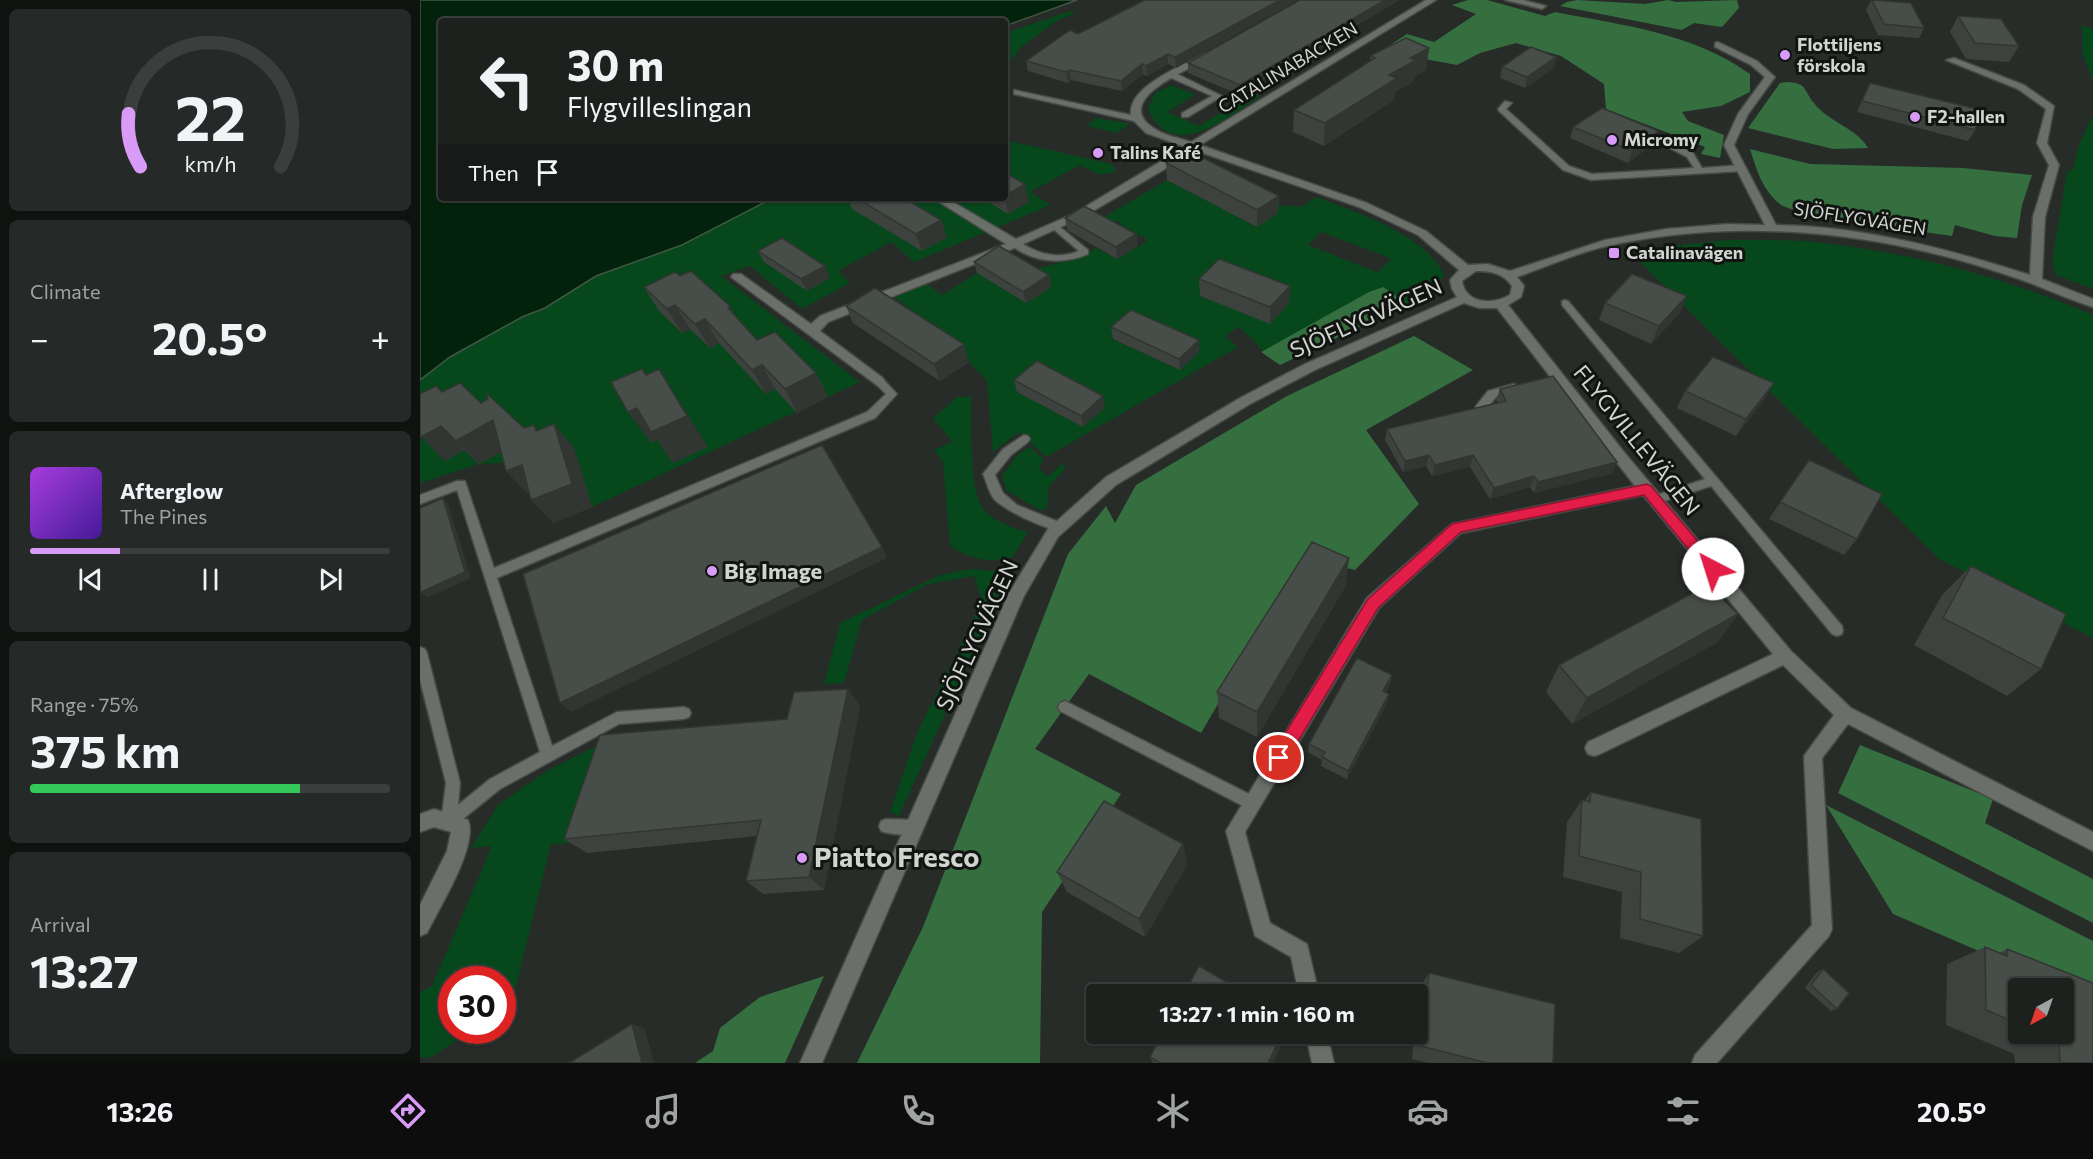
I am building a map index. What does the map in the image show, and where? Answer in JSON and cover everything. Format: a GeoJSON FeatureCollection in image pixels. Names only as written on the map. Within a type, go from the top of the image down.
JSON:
{"type":"FeatureCollection","features":[{"type":"Feature","properties":{"kind":"street","name":"CATALINABACKEN"},"geometry":{"type":"LineString","coordinates":[[812,331],[824,320],[871,299],[1015,244],[1055,226],[1178,158],[1193,146],[1432,0]]}},
{"type":"Feature","properties":{"kind":"street"},"geometry":{"type":"LineString","coordinates":[[1509,0],[1542,6]]}},
{"type":"Feature","properties":{"kind":"street"},"geometry":{"type":"LineString","coordinates":[[1718,45],[1754,63],[1770,77],[1743,114],[1729,145],[1771,226]]}},
{"type":"Feature","properties":{"kind":"street"},"geometry":{"type":"LineString","coordinates":[[1137,119],[1138,98],[1143,92],[1212,53]]}},
{"type":"Feature","properties":{"kind":"street"},"geometry":{"type":"LineString","coordinates":[[1951,60],[2021,87],[2051,108],[2042,143],[2054,165],[2039,217],[2036,279]]}},
{"type":"Feature","properties":{"kind":"street"},"geometry":{"type":"LineString","coordinates":[[1017,92],[1137,119],[1150,131],[1363,205],[1422,233],[1466,270]]}},
{"type":"Feature","properties":{"kind":"street"},"geometry":{"type":"LineString","coordinates":[[943,201],[1015,244]]}},
{"type":"Feature","properties":{"kind":"street","name":"SJÖFLYGVÄGEN"},"geometry":{"type":"LineString","coordinates":[[1510,275],[1602,243],[1661,232],[1771,226],[1883,240],[1948,254],[2036,279],[2093,303]]}},
{"type":"Feature","properties":{"kind":"street"},"geometry":{"type":"LineString","coordinates":[[1485,267],[1510,275],[1518,286],[1518,292],[1515,297],[1502,305],[1482,305],[1465,298],[1459,293],[1456,280],[1466,270],[1485,267]]}},
{"type":"Feature","properties":{"kind":"street"},"geometry":{"type":"LineString","coordinates":[[737,277],[878,381]]}},
{"type":"Feature","properties":{"kind":"street","name":"SJÖFLYGVÄGEN"},"geometry":{"type":"LineString","coordinates":[[811,1063],[1017,593],[1053,533],[1111,481],[1245,401],[1310,367],[1465,298]]}},
{"type":"Feature","properties":{"kind":"street","name":"FLYGVILLEVÄGEN"},"geometry":{"type":"LineString","coordinates":[[1502,305],[1554,379],[1785,656],[1845,714],[2093,842]]}},
{"type":"Feature","properties":{"kind":"street"},"geometry":{"type":"LineString","coordinates":[[1307,984],[1300,951],[1262,929],[1235,831],[1373,603],[1457,528],[1651,495]]}},
{"type":"Feature","properties":{"kind":"street"},"geometry":{"type":"LineString","coordinates":[[1594,748],[1785,656]]}},
{"type":"Feature","properties":{"kind":"street"},"geometry":{"type":"LineString","coordinates":[[1703,1063],[1822,929],[1813,756],[1845,714]]}},
{"type":"Feature","properties":{"kind":"street"},"geometry":{"type":"LineString","coordinates":[[420,823],[434,818],[461,826],[456,854],[420,926]]}},
{"type":"Feature","properties":{"kind":"street"},"geometry":{"type":"LineString","coordinates":[[1319,1044],[1323,1063]]}},
{"type":"Feature","properties":{"kind":"lane"},"geometry":{"type":"LineString","coordinates":[[1172,75],[1218,96],[1185,115]]}},
{"type":"Feature","properties":{"kind":"lane"},"geometry":{"type":"LineString","coordinates":[[1508,103],[1503,109],[1566,168],[1591,177],[1742,168]]}},
{"type":"Feature","properties":{"kind":"lane"},"geometry":{"type":"LineString","coordinates":[[1629,124],[1690,155],[1699,170]]}},
{"type":"Feature","properties":{"kind":"lane"},"geometry":{"type":"LineString","coordinates":[[1015,244],[1039,257],[1069,260],[1085,252],[1055,226]]}},
{"type":"Feature","properties":{"kind":"lane"},"geometry":{"type":"LineString","coordinates":[[1565,303],[1837,630]]}},
{"type":"Feature","properties":{"kind":"lane"},"geometry":{"type":"LineString","coordinates":[[489,576],[872,415],[892,394],[878,381]]}},
{"type":"Feature","properties":{"kind":"lane"},"geometry":{"type":"LineString","coordinates":[[1480,409],[1492,394],[1530,384]]}},
{"type":"Feature","properties":{"kind":"lane"},"geometry":{"type":"LineString","coordinates":[[1024,439],[1007,453],[989,474],[998,496],[1013,508],[1060,527]]}},
{"type":"Feature","properties":{"kind":"lane"},"geometry":{"type":"LineString","coordinates":[[1651,495],[1713,481]]}},
{"type":"Feature","properties":{"kind":"lane"},"geometry":{"type":"LineString","coordinates":[[420,500],[461,484],[548,755]]}},
{"type":"Feature","properties":{"kind":"lane"},"geometry":{"type":"LineString","coordinates":[[420,652],[453,783],[448,822]]}},
{"type":"Feature","properties":{"kind":"lane"},"geometry":{"type":"LineString","coordinates":[[1065,707],[1252,803]]}},
{"type":"Feature","properties":{"kind":"lane"},"geometry":{"type":"LineString","coordinates":[[448,822],[495,784],[617,718],[684,713]]}},
{"type":"Feature","properties":{"kind":"lane"},"geometry":{"type":"LineString","coordinates":[[886,826],[916,827]]}},
{"type":"Feature","properties":{"kind":"green space"},"geometry":{"type":"Polygon","coordinates":[[[1468,0],[1487,0],[1545,16],[1555,12],[1656,32],[1705,49],[1728,60],[1750,74],[1750,92],[1721,106],[1682,112],[1688,121],[1724,135],[1720,158],[1701,154],[1705,147],[1606,109],[1604,84],[1561,56],[1516,43],[1480,53],[1457,65],[1381,51],[1407,34],[1434,42],[1476,14],[1452,5],[1468,0]]]}},
{"type":"Feature","properties":{"kind":"green space"},"geometry":{"type":"Polygon","coordinates":[[[1577,0],[1645,4],[1668,0],[1676,2],[1737,0],[1739,8],[1722,27],[1694,23],[1682,30],[1560,6],[1577,0]]]}},
{"type":"Feature","properties":{"kind":"green space"},"geometry":{"type":"Polygon","coordinates":[[[1070,11],[1075,13],[1055,22],[1019,49],[1008,65],[1008,32],[1070,11]]]}},
{"type":"Feature","properties":{"kind":"green space"},"geometry":{"type":"Polygon","coordinates":[[[2082,25],[2093,29],[2093,80],[2082,53],[2082,25]]]}},
{"type":"Feature","properties":{"kind":"green space"},"geometry":{"type":"Polygon","coordinates":[[[1787,82],[1802,86],[1820,110],[1857,135],[1868,148],[1833,149],[1748,128],[1780,83],[1787,82]]]}},
{"type":"Feature","properties":{"kind":"green space"},"geometry":{"type":"Polygon","coordinates":[[[1172,85],[1195,95],[1167,112],[1199,126],[1254,93],[1261,96],[1218,124],[1186,135],[1172,133],[1159,125],[1148,109],[1155,93],[1172,85]]]}},
{"type":"Feature","properties":{"kind":"green space"},"geometry":{"type":"Polygon","coordinates":[[[2093,115],[2093,289],[2056,275],[2052,261],[2067,172],[2073,169],[2079,145],[2093,115]]]}},
{"type":"Feature","properties":{"kind":"green space"},"geometry":{"type":"Polygon","coordinates":[[[1095,118],[1129,125],[1116,133],[1087,126],[1095,118]]]}},
{"type":"Feature","properties":{"kind":"green space"},"geometry":{"type":"Polygon","coordinates":[[[1008,141],[1112,164],[1116,172],[1100,175],[1080,165],[1030,192],[1051,205],[914,262],[891,242],[838,271],[850,283],[802,309],[750,266],[721,276],[860,382],[592,507],[574,448],[519,462],[479,464],[420,483],[420,380],[450,357],[522,317],[545,308],[596,276],[682,245],[767,201],[1008,201],[1008,141]]]}},
{"type":"Feature","properties":{"kind":"green space"},"geometry":{"type":"Polygon","coordinates":[[[1750,149],[1810,164],[1963,168],[2032,175],[2022,205],[2017,238],[1995,236],[1955,225],[1952,236],[1790,209],[1780,204],[1764,186],[1750,149]]]}},
{"type":"Feature","properties":{"kind":"green space"},"geometry":{"type":"Polygon","coordinates":[[[1167,180],[1257,227],[1272,201],[1285,207],[1288,205],[1301,207],[1316,197],[1369,218],[1407,237],[1436,262],[1444,276],[1420,298],[1381,312],[1378,318],[1280,365],[1238,327],[1225,337],[1238,347],[1046,457],[1019,432],[993,452],[987,381],[969,362],[902,319],[913,312],[895,297],[925,283],[942,295],[977,273],[1033,270],[1079,257],[1096,248],[1117,259],[1147,241],[1143,235],[1124,238],[1125,232],[1119,221],[1104,227],[1094,223],[1167,180]],[[1321,232],[1308,245],[1377,272],[1391,259],[1390,258],[1321,232]],[[1113,339],[1180,370],[1199,352],[1113,339]]]}},
{"type":"Feature","properties":{"kind":"green space"},"geometry":{"type":"Polygon","coordinates":[[[1727,240],[1819,242],[1900,255],[1965,270],[2029,290],[2093,315],[2093,638],[1939,559],[1634,256],[1659,247],[1727,240]]]}},
{"type":"Feature","properties":{"kind":"green space"},"geometry":{"type":"Polygon","coordinates":[[[1383,287],[1409,304],[1398,305],[1381,312],[1378,318],[1280,365],[1261,352],[1369,292],[1383,287]]]}},
{"type":"Feature","properties":{"kind":"green space"},"geometry":{"type":"Polygon","coordinates":[[[1414,336],[1473,370],[1366,430],[1419,504],[1355,570],[1304,557],[1201,733],[1089,674],[1035,749],[1121,794],[1042,912],[1040,1063],[857,1063],[923,927],[1068,554],[1106,506],[1115,523],[1136,485],[1287,396],[1414,336]]]}},
{"type":"Feature","properties":{"kind":"green space"},"geometry":{"type":"Polygon","coordinates":[[[971,396],[973,475],[980,503],[995,519],[1028,532],[1013,557],[1005,559],[980,559],[950,546],[943,462],[934,450],[952,442],[933,418],[956,398],[971,396]]]}},
{"type":"Feature","properties":{"kind":"green space"},"geometry":{"type":"Polygon","coordinates":[[[1030,447],[1044,460],[1039,467],[1047,477],[1062,464],[1066,467],[1049,487],[1047,507],[1041,511],[1006,490],[1002,476],[1017,455],[1030,447]]]}},
{"type":"Feature","properties":{"kind":"green space"},"geometry":{"type":"Polygon","coordinates":[[[970,569],[1009,572],[899,816],[890,812],[917,733],[973,620],[981,597],[974,576],[928,584],[862,620],[844,683],[824,684],[840,623],[940,575],[970,569]]]}},
{"type":"Feature","properties":{"kind":"green space"},"geometry":{"type":"Polygon","coordinates":[[[649,730],[646,749],[590,842],[551,844],[516,987],[516,966],[441,966],[492,846],[471,848],[498,805],[545,772],[618,735],[649,730]]]}},
{"type":"Feature","properties":{"kind":"green space"},"geometry":{"type":"Polygon","coordinates":[[[1860,745],[1993,799],[1985,823],[2093,879],[2093,923],[1838,793],[1860,745]]]}},
{"type":"Feature","properties":{"kind":"green space"},"geometry":{"type":"Polygon","coordinates":[[[1826,805],[2093,941],[2093,1000],[2074,992],[2074,978],[2042,978],[1893,914],[1826,805]]]}},
{"type":"Feature","properties":{"kind":"green space"},"geometry":{"type":"Polygon","coordinates":[[[438,972],[438,1044],[452,1044],[431,1057],[420,1058],[420,992],[432,986],[438,972]]]}},
{"type":"Feature","properties":{"kind":"green space"},"geometry":{"type":"Polygon","coordinates":[[[824,976],[785,1063],[695,1063],[713,1051],[720,1028],[760,997],[824,976]]]}},
{"type":"Feature","properties":{"kind":"shaded area"},"geometry":{"type":"Polygon","coordinates":[[[420,0],[1077,0],[1008,25],[1008,18],[438,18],[438,201],[767,201],[682,245],[596,276],[545,308],[522,317],[450,357],[420,380],[420,0]]]}},
{"type":"Feature","properties":{"kind":"building"},"geometry":{"type":"Polygon","coordinates":[[[1145,0],[1280,0],[1175,57],[1168,54],[1146,66],[1142,64],[1121,81],[1070,70],[1066,72],[1026,61],[1070,30],[1078,34],[1145,0]]]}},
{"type":"Feature","properties":{"kind":"building"},"geometry":{"type":"Polygon","coordinates":[[[1300,0],[1385,0],[1240,85],[1188,63],[1300,0]]]}},
{"type":"Feature","properties":{"kind":"building"},"geometry":{"type":"Polygon","coordinates":[[[1872,0],[1911,3],[1924,28],[1884,24],[1872,0]]]}},
{"type":"Feature","properties":{"kind":"building"},"geometry":{"type":"Polygon","coordinates":[[[1958,16],[2001,19],[2019,46],[1975,43],[1958,16]]]}},
{"type":"Feature","properties":{"kind":"building"},"geometry":{"type":"Polygon","coordinates":[[[1406,38],[1429,48],[1410,58],[1416,60],[1389,75],[1397,78],[1325,123],[1294,110],[1375,58],[1370,56],[1406,38]]]}},
{"type":"Feature","properties":{"kind":"building"},"geometry":{"type":"Polygon","coordinates":[[[1531,47],[1556,57],[1527,77],[1502,67],[1531,47]]]}},
{"type":"Feature","properties":{"kind":"building"},"geometry":{"type":"Polygon","coordinates":[[[1870,83],[1981,110],[1975,130],[1862,101],[1870,83]]]}},
{"type":"Feature","properties":{"kind":"building"},"geometry":{"type":"Polygon","coordinates":[[[1602,108],[1658,131],[1632,151],[1573,127],[1602,108]]]}},
{"type":"Feature","properties":{"kind":"building"},"geometry":{"type":"Polygon","coordinates":[[[1187,150],[1279,196],[1257,210],[1166,163],[1187,150]]]}},
{"type":"Feature","properties":{"kind":"building"},"geometry":{"type":"Polygon","coordinates":[[[1008,175],[1025,184],[1008,194],[1008,175]]]}},
{"type":"Feature","properties":{"kind":"building"},"geometry":{"type":"Polygon","coordinates":[[[861,201],[909,201],[941,220],[916,234],[861,201]]]}},
{"type":"Feature","properties":{"kind":"building"},"geometry":{"type":"Polygon","coordinates":[[[1084,206],[1136,234],[1116,247],[1065,218],[1084,206]]]}},
{"type":"Feature","properties":{"kind":"building"},"geometry":{"type":"Polygon","coordinates":[[[782,238],[825,266],[801,279],[758,251],[782,238]]]}},
{"type":"Feature","properties":{"kind":"building"},"geometry":{"type":"Polygon","coordinates":[[[999,246],[1049,275],[1023,292],[974,262],[999,246]]]}},
{"type":"Feature","properties":{"kind":"building"},"geometry":{"type":"Polygon","coordinates":[[[1219,259],[1290,286],[1270,307],[1199,279],[1219,259]]]}},
{"type":"Feature","properties":{"kind":"building"},"geometry":{"type":"Polygon","coordinates":[[[691,271],[730,306],[728,308],[757,340],[775,332],[816,373],[785,389],[762,365],[752,370],[705,319],[695,324],[675,305],[667,309],[644,287],[675,272],[680,276],[691,271]]]}},
{"type":"Feature","properties":{"kind":"building"},"geometry":{"type":"Polygon","coordinates":[[[1632,274],[1687,296],[1659,326],[1605,303],[1632,274]]]}},
{"type":"Feature","properties":{"kind":"building"},"geometry":{"type":"Polygon","coordinates":[[[875,288],[964,344],[934,364],[846,306],[875,288]]]}},
{"type":"Feature","properties":{"kind":"building"},"geometry":{"type":"Polygon","coordinates":[[[1131,310],[1199,340],[1179,359],[1111,327],[1131,310]]]}},
{"type":"Feature","properties":{"kind":"building"},"geometry":{"type":"Polygon","coordinates":[[[1713,357],[1774,383],[1746,419],[1685,391],[1713,357]]]}},
{"type":"Feature","properties":{"kind":"building"},"geometry":{"type":"Polygon","coordinates":[[[1037,361],[1103,396],[1081,416],[1014,380],[1037,361]]]}},
{"type":"Feature","properties":{"kind":"building"},"geometry":{"type":"Polygon","coordinates":[[[642,369],[646,375],[659,369],[687,416],[651,432],[637,408],[628,412],[611,382],[642,369]]]}},
{"type":"Feature","properties":{"kind":"building"},"geometry":{"type":"Polygon","coordinates":[[[1553,376],[1617,462],[1538,482],[1534,476],[1494,488],[1473,455],[1435,465],[1429,455],[1405,461],[1387,429],[1506,401],[1500,389],[1553,376]]]}},
{"type":"Feature","properties":{"kind":"building"},"geometry":{"type":"Polygon","coordinates":[[[460,383],[481,403],[488,399],[486,393],[524,428],[534,425],[536,431],[554,424],[572,484],[531,500],[522,465],[506,471],[493,420],[456,441],[441,426],[421,437],[420,394],[436,386],[442,392],[460,383]]]}},
{"type":"Feature","properties":{"kind":"building","name":"Big Image"},"geometry":{"type":"Polygon","coordinates":[[[822,445],[882,547],[560,703],[523,574],[822,445]]]}},
{"type":"Feature","properties":{"kind":"building"},"geometry":{"type":"Polygon","coordinates":[[[1809,460],[1882,494],[1857,539],[1780,502],[1809,460]]]}},
{"type":"Feature","properties":{"kind":"building"},"geometry":{"type":"Polygon","coordinates":[[[443,498],[465,572],[421,592],[420,508],[443,498]]]}},
{"type":"Feature","properties":{"kind":"building"},"geometry":{"type":"Polygon","coordinates":[[[1312,542],[1349,558],[1257,712],[1217,692],[1312,542]]]}},
{"type":"Feature","properties":{"kind":"building"},"geometry":{"type":"Polygon","coordinates":[[[1971,566],[2066,614],[2041,669],[1943,618],[1971,566]]]}},
{"type":"Feature","properties":{"kind":"building"},"geometry":{"type":"Polygon","coordinates":[[[1708,585],[1738,614],[1587,698],[1559,665],[1708,585]]]}},
{"type":"Feature","properties":{"kind":"building"},"geometry":{"type":"Polygon","coordinates":[[[1357,658],[1392,675],[1383,691],[1389,694],[1348,771],[1322,757],[1325,752],[1309,744],[1357,658]]]}},
{"type":"Feature","properties":{"kind":"building"},"geometry":{"type":"Polygon","coordinates":[[[848,689],[809,877],[746,881],[761,820],[564,839],[600,735],[787,719],[794,692],[848,689]]]}},
{"type":"Feature","properties":{"kind":"building"},"geometry":{"type":"Polygon","coordinates":[[[1591,792],[1701,819],[1703,936],[1640,919],[1641,872],[1579,856],[1582,800],[1590,802],[1591,792]]]}},
{"type":"Feature","properties":{"kind":"building"},"geometry":{"type":"Polygon","coordinates":[[[1104,801],[1183,844],[1139,919],[1057,872],[1104,801]]]}},
{"type":"Feature","properties":{"kind":"building"},"geometry":{"type":"Polygon","coordinates":[[[1985,947],[2007,956],[2007,949],[2093,983],[2093,1063],[2060,1063],[2059,1044],[2074,1044],[2074,978],[2008,978],[2008,1019],[1986,1010],[1985,947]]]}},
{"type":"Feature","properties":{"kind":"building"},"geometry":{"type":"Polygon","coordinates":[[[1199,966],[1230,984],[1189,984],[1199,966]]]}},
{"type":"Feature","properties":{"kind":"building"},"geometry":{"type":"Polygon","coordinates":[[[1823,969],[1849,993],[1837,1009],[1811,985],[1823,969]]]}},
{"type":"Feature","properties":{"kind":"building"},"geometry":{"type":"Polygon","coordinates":[[[1429,973],[1555,1004],[1553,1063],[1484,1063],[1421,1046],[1421,1044],[1428,1044],[1429,973]]]}},
{"type":"Feature","properties":{"kind":"building"},"geometry":{"type":"Polygon","coordinates":[[[632,1024],[642,1063],[569,1063],[632,1024]]]}},
{"type":"Feature","properties":{"kind":"building"},"geometry":{"type":"Polygon","coordinates":[[[1157,1044],[1277,1044],[1268,1063],[1160,1063],[1150,1057],[1157,1044]]]}},
{"type":"Feature","properties":{"kind":"place","name":"Flottiljens förskola"},"geometry":{"type":"Point","coordinates":[1785,55]}},
{"type":"Feature","properties":{"kind":"place","name":"F2-hallen"},"geometry":{"type":"Point","coordinates":[1915,117]}},
{"type":"Feature","properties":{"kind":"place","name":"Micromy"},"geometry":{"type":"Point","coordinates":[1612,140]}},
{"type":"Feature","properties":{"kind":"place","name":"Talins Kafé"},"geometry":{"type":"Point","coordinates":[1098,153]}},
{"type":"Feature","properties":{"kind":"place","name":"Catalinavägen"},"geometry":{"type":"Point","coordinates":[1614,253]}},
{"type":"Feature","properties":{"kind":"place","name":"Big Image"},"geometry":{"type":"Point","coordinates":[712,571]}},
{"type":"Feature","properties":{"kind":"place","name":"Piatto Fresco"},"geometry":{"type":"Point","coordinates":[802,858]}},
{"type":"Feature","properties":{"kind":"route"},"geometry":{"type":"LineString","coordinates":[[1279,758],[1373,603],[1457,528],[1647,489],[1713,569]]}}]}
